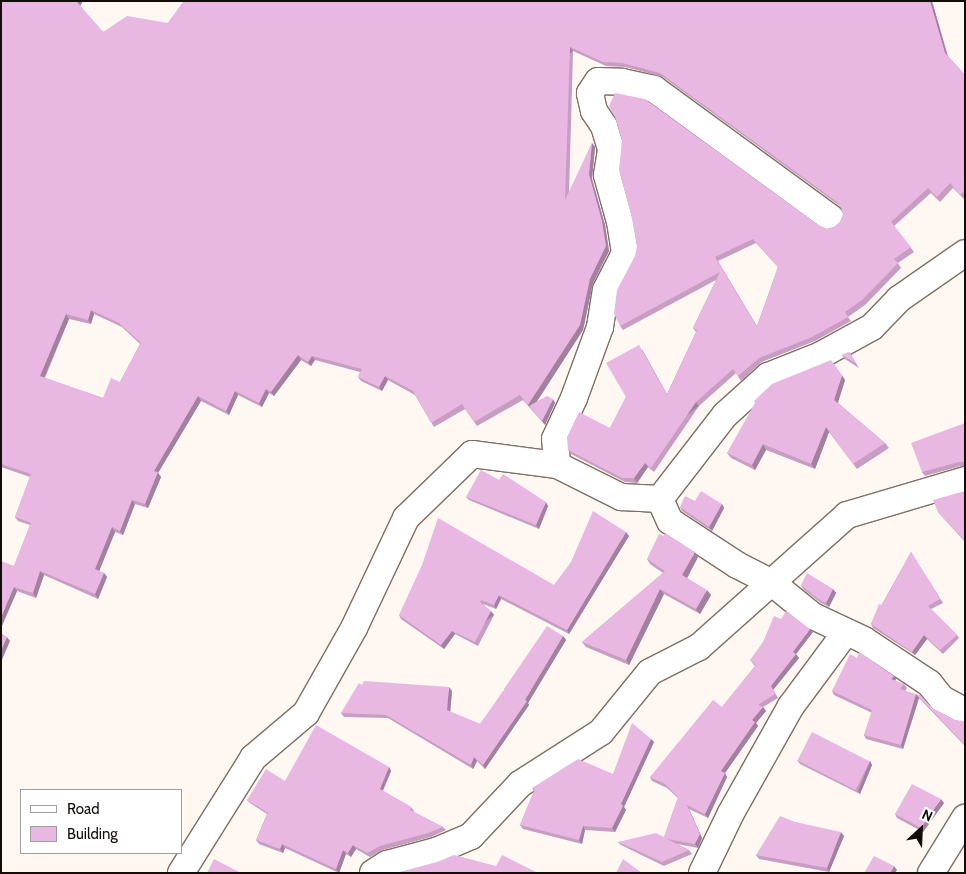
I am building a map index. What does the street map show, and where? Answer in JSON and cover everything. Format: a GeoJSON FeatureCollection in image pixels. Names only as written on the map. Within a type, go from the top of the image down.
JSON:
{"type":"FeatureCollection","features":[{"type":"Feature","properties":{"kind":"street"},"geometry":{"type":"LineString","coordinates":[[556,465],[555,439],[574,398],[600,327],[606,290],[625,254],[620,222],[607,175],[611,149],[604,126],[594,111],[590,93],[598,81],[622,82],[654,89],[830,218]]}},
{"type":"Feature","properties":{"kind":"street"},"geometry":{"type":"LineString","coordinates":[[660,499],[725,415],[768,376],[821,355],[872,327],[899,299],[965,253]]}},
{"type":"Feature","properties":{"kind":"street"},"geometry":{"type":"LineString","coordinates":[[181,873],[253,758],[306,713],[354,628],[406,518],[472,454],[556,465],[621,497],[660,499]]}},
{"type":"Feature","properties":{"kind":"street"},"geometry":{"type":"LineString","coordinates":[[373,873],[386,864],[436,850],[471,836],[520,784],[602,732],[650,672],[699,648],[847,515],[965,480]]}},
{"type":"Feature","properties":{"kind":"street"},"geometry":{"type":"LineString","coordinates":[[660,499],[670,521],[737,565],[771,582],[813,616],[864,640],[929,683],[942,699],[965,711]]}},
{"type":"Feature","properties":{"kind":"street"},"geometry":{"type":"LineString","coordinates":[[702,873],[731,813],[791,706],[846,632]]}},
{"type":"Feature","properties":{"kind":"street"},"geometry":{"type":"LineString","coordinates":[[931,873],[965,818]]}},
{"type":"Feature","properties":{"kind":"building"},"geometry":{"type":"Polygon","coordinates":[[[1,1],[77,1],[103,32],[127,16],[168,23],[184,1],[930,1],[945,53],[965,75],[965,191],[960,195],[950,183],[937,197],[928,188],[891,222],[911,247],[894,259],[898,263],[862,300],[845,312],[848,317],[812,337],[759,358],[738,376],[733,369],[696,402],[651,468],[645,463],[634,478],[622,478],[568,450],[567,437],[579,412],[610,428],[626,397],[606,363],[639,345],[667,395],[697,330],[693,328],[720,272],[620,326],[614,314],[617,290],[635,256],[637,246],[631,214],[619,170],[622,140],[615,117],[609,106],[615,93],[645,99],[820,226],[827,229],[834,227],[840,222],[843,215],[841,207],[837,202],[660,73],[622,63],[603,62],[570,47],[565,200],[592,143],[589,174],[602,221],[606,246],[590,279],[580,325],[528,405],[520,395],[474,422],[462,404],[431,423],[413,391],[385,376],[379,387],[358,377],[362,369],[312,356],[308,362],[298,355],[271,392],[266,389],[259,403],[235,391],[226,411],[198,396],[154,471],[158,472],[145,504],[132,500],[120,531],[112,527],[95,569],[104,573],[95,594],[40,571],[33,593],[14,587],[1,617],[1,561],[14,566],[31,523],[15,517],[31,474],[1,464],[1,1]],[[753,239],[715,257],[757,327],[778,267],[753,239]],[[91,310],[88,320],[66,314],[40,376],[103,398],[111,378],[120,382],[141,343],[119,323],[91,310]]]}},
{"type":"Feature","properties":{"kind":"building"},"geometry":{"type":"Polygon","coordinates":[[[849,352],[857,364],[842,355],[849,352]]]}},
{"type":"Feature","properties":{"kind":"building"},"geometry":{"type":"Polygon","coordinates":[[[831,360],[842,375],[834,400],[885,443],[853,464],[826,427],[811,464],[763,444],[752,465],[727,453],[755,403],[754,401],[772,384],[831,360]]]}},
{"type":"Feature","properties":{"kind":"building"},"geometry":{"type":"Polygon","coordinates":[[[547,396],[553,399],[542,421],[529,406],[547,396]]]}},
{"type":"Feature","properties":{"kind":"building"},"geometry":{"type":"Polygon","coordinates":[[[965,423],[965,462],[922,472],[911,443],[965,423]]]}},
{"type":"Feature","properties":{"kind":"building"},"geometry":{"type":"Polygon","coordinates":[[[481,470],[499,480],[503,474],[546,502],[536,525],[466,497],[481,470]]]}},
{"type":"Feature","properties":{"kind":"building"},"geometry":{"type":"Polygon","coordinates":[[[701,491],[722,504],[709,527],[680,507],[685,496],[695,501],[701,491]]]}},
{"type":"Feature","properties":{"kind":"building"},"geometry":{"type":"Polygon","coordinates":[[[965,491],[965,541],[938,512],[933,500],[965,491]]]}},
{"type":"Feature","properties":{"kind":"building"},"geometry":{"type":"Polygon","coordinates":[[[593,511],[626,532],[567,630],[499,595],[494,605],[481,600],[480,602],[491,611],[475,642],[452,631],[441,645],[399,615],[422,565],[438,518],[554,585],[571,562],[593,511]]]}},
{"type":"Feature","properties":{"kind":"building"},"geometry":{"type":"Polygon","coordinates":[[[665,533],[695,552],[682,575],[707,590],[696,609],[660,589],[626,660],[582,642],[665,571],[647,559],[659,534],[664,536],[665,533]]]}},
{"type":"Feature","properties":{"kind":"building"},"geometry":{"type":"Polygon","coordinates":[[[911,552],[940,599],[928,606],[957,635],[940,650],[924,635],[912,652],[871,624],[879,604],[882,605],[911,552]]]}},
{"type":"Feature","properties":{"kind":"building"},"geometry":{"type":"Polygon","coordinates":[[[807,573],[833,589],[826,603],[801,585],[807,573]]]}},
{"type":"Feature","properties":{"kind":"building"},"geometry":{"type":"Polygon","coordinates":[[[786,611],[810,629],[793,652],[796,654],[771,686],[775,694],[758,705],[763,707],[752,720],[755,722],[721,771],[725,773],[705,814],[687,805],[700,834],[695,844],[667,839],[689,850],[662,862],[618,842],[656,833],[664,837],[678,797],[665,784],[650,777],[713,700],[722,707],[756,665],[750,660],[763,642],[774,616],[781,619],[786,611]]]}},
{"type":"Feature","properties":{"kind":"building"},"geometry":{"type":"Polygon","coordinates":[[[547,626],[563,636],[525,700],[527,701],[483,765],[474,757],[471,765],[386,715],[341,713],[359,683],[362,685],[364,681],[449,687],[447,710],[480,724],[503,691],[506,691],[504,689],[547,626]]]}},
{"type":"Feature","properties":{"kind":"building"},"geometry":{"type":"Polygon","coordinates":[[[1,633],[7,637],[1,650],[1,633]]]}},
{"type":"Feature","properties":{"kind":"building"},"geometry":{"type":"Polygon","coordinates":[[[859,652],[894,676],[891,679],[904,684],[900,689],[916,694],[901,745],[864,735],[872,710],[832,691],[850,654],[857,658],[859,652]]]}},
{"type":"Feature","properties":{"kind":"building"},"geometry":{"type":"Polygon","coordinates":[[[916,694],[921,696],[932,708],[955,720],[965,722],[965,745],[916,694]]]}},
{"type":"Feature","properties":{"kind":"building"},"geometry":{"type":"Polygon","coordinates":[[[632,723],[651,739],[612,828],[583,826],[579,840],[520,825],[535,789],[532,788],[578,759],[613,774],[632,723]]]}},
{"type":"Feature","properties":{"kind":"building"},"geometry":{"type":"Polygon","coordinates":[[[316,725],[389,767],[380,789],[411,807],[410,810],[443,827],[380,846],[367,853],[353,845],[348,853],[343,850],[336,869],[282,844],[280,849],[256,840],[268,813],[247,800],[266,769],[285,781],[316,725]]]}},
{"type":"Feature","properties":{"kind":"building"},"geometry":{"type":"Polygon","coordinates":[[[812,732],[870,762],[855,790],[797,761],[812,732]]]}},
{"type":"Feature","properties":{"kind":"building"},"geometry":{"type":"Polygon","coordinates":[[[912,784],[941,799],[921,828],[895,814],[912,784]]]}},
{"type":"Feature","properties":{"kind":"building"},"geometry":{"type":"Polygon","coordinates":[[[780,816],[795,822],[841,832],[827,868],[756,855],[780,816]]]}},
{"type":"Feature","properties":{"kind":"building"},"geometry":{"type":"Polygon","coordinates":[[[454,855],[496,866],[502,855],[538,873],[396,873],[437,862],[454,855]]]}},
{"type":"Feature","properties":{"kind":"building"},"geometry":{"type":"Polygon","coordinates":[[[874,856],[894,866],[890,873],[864,873],[874,856]]]}},
{"type":"Feature","properties":{"kind":"building"},"geometry":{"type":"Polygon","coordinates":[[[214,859],[241,873],[207,873],[214,859]]]}},
{"type":"Feature","properties":{"kind":"building"},"geometry":{"type":"Polygon","coordinates":[[[623,859],[642,873],[616,873],[623,859]]]}}]}
